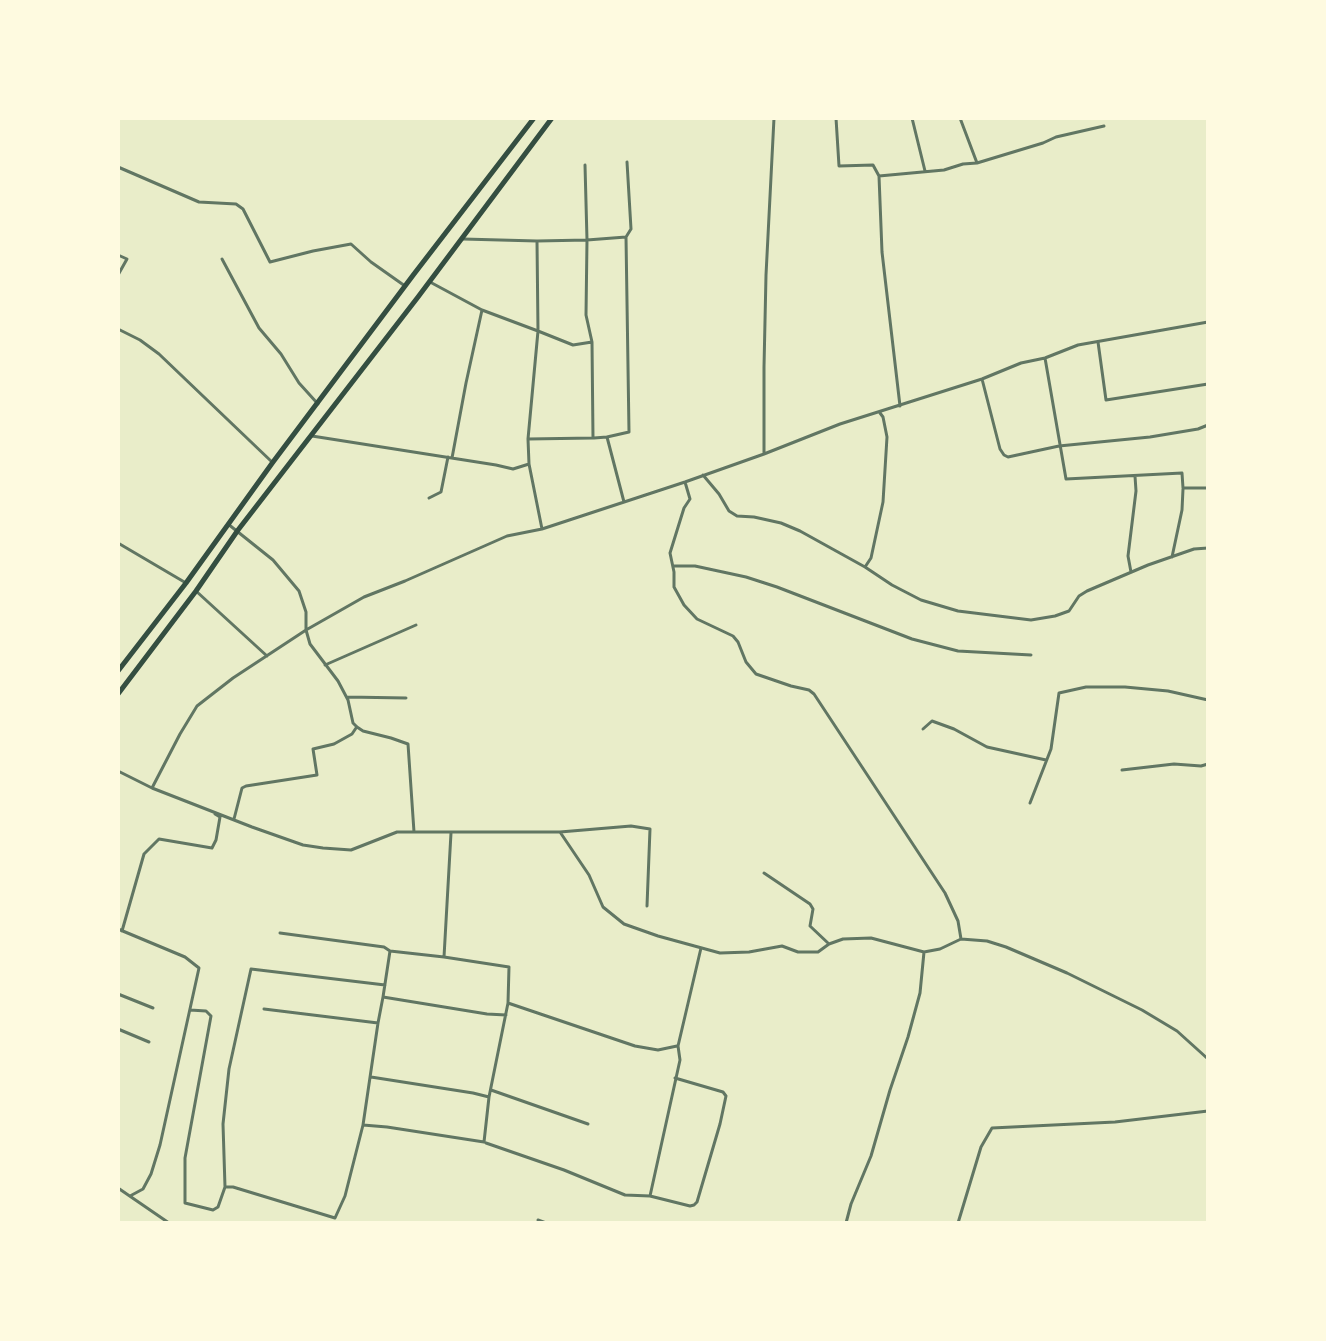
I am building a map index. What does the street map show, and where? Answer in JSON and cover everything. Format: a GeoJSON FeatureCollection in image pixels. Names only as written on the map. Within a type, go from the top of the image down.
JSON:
{"type":"FeatureCollection","features":[{"type":"Feature","properties":{"kind":"highway"},"geometry":{"type":"LineString","coordinates":[[118,671],[534,118]]}},
{"type":"Feature","properties":{"kind":"highway"},"geometry":{"type":"LineString","coordinates":[[118,694],[238,530],[552,118]]}},
{"type":"Feature","properties":{"kind":"street"},"geometry":{"type":"LineString","coordinates":[[764,454],[766,275],[774,118]]}},
{"type":"Feature","properties":{"kind":"street"},"geometry":{"type":"LineString","coordinates":[[836,118],[839,166],[873,165],[879,176],[882,252],[900,406]]}},
{"type":"Feature","properties":{"kind":"street"},"geometry":{"type":"LineString","coordinates":[[912,118],[925,171]]}},
{"type":"Feature","properties":{"kind":"street"},"geometry":{"type":"LineString","coordinates":[[960,118],[977,163]]}},
{"type":"Feature","properties":{"kind":"street"},"geometry":{"type":"LineString","coordinates":[[879,176],[944,170],[977,163],[1056,137],[1104,126]]}},
{"type":"Feature","properties":{"kind":"street"},"geometry":{"type":"LineString","coordinates":[[528,439],[593,438],[629,432],[626,237],[631,229],[627,162]]}},
{"type":"Feature","properties":{"kind":"street"},"geometry":{"type":"LineString","coordinates":[[585,165],[586,315],[592,342],[593,438]]}},
{"type":"Feature","properties":{"kind":"street"},"geometry":{"type":"LineString","coordinates":[[118,167],[199,202],[236,204],[243,209],[270,262],[351,244],[406,286]]}},
{"type":"Feature","properties":{"kind":"street"},"geometry":{"type":"LineString","coordinates":[[461,238],[537,241],[626,237]]}},
{"type":"Feature","properties":{"kind":"street"},"geometry":{"type":"LineString","coordinates":[[537,241],[538,331],[528,439],[529,464],[542,529]]}},
{"type":"Feature","properties":{"kind":"street"},"geometry":{"type":"LineString","coordinates":[[118,255],[127,259],[118,275]]}},
{"type":"Feature","properties":{"kind":"street"},"geometry":{"type":"LineString","coordinates":[[222,259],[259,328],[318,404]]}},
{"type":"Feature","properties":{"kind":"street"},"geometry":{"type":"LineString","coordinates":[[430,282],[482,310],[573,345],[592,342]]}},
{"type":"Feature","properties":{"kind":"street"},"geometry":{"type":"LineString","coordinates":[[429,498],[441,492],[482,310]]}},
{"type":"Feature","properties":{"kind":"street"},"geometry":{"type":"LineString","coordinates":[[152,788],[197,706],[306,630],[364,597],[507,536],[542,529],[685,482],[840,424],[982,379],[1021,363],[1045,358],[1078,345],[1208,322]]}},
{"type":"Feature","properties":{"kind":"street"},"geometry":{"type":"LineString","coordinates":[[118,329],[159,354],[273,462]]}},
{"type":"Feature","properties":{"kind":"street"},"geometry":{"type":"LineString","coordinates":[[1098,342],[1106,400],[1208,384]]}},
{"type":"Feature","properties":{"kind":"street"},"geometry":{"type":"LineString","coordinates":[[1045,358],[1066,479],[1182,473],[1182,510],[1172,557]]}},
{"type":"Feature","properties":{"kind":"street"},"geometry":{"type":"LineString","coordinates":[[982,379],[1000,449],[1008,457],[1059,446],[1150,437],[1208,425]]}},
{"type":"Feature","properties":{"kind":"street"},"geometry":{"type":"LineString","coordinates":[[865,567],[871,558],[883,502],[887,437],[880,413]]}},
{"type":"Feature","properties":{"kind":"street"},"geometry":{"type":"LineString","coordinates":[[312,436],[513,469],[529,464]]}},
{"type":"Feature","properties":{"kind":"street"},"geometry":{"type":"LineString","coordinates":[[607,437],[624,502]]}},
{"type":"Feature","properties":{"kind":"street"},"geometry":{"type":"LineString","coordinates":[[703,475],[729,511],[737,516],[781,523],[819,541],[921,600],[958,611],[1031,620],[1055,616],[1069,611],[1080,595],[1131,572],[1194,549],[1208,548]]}},
{"type":"Feature","properties":{"kind":"street"},"geometry":{"type":"LineString","coordinates":[[1131,572],[1128,556],[1135,476]]}},
{"type":"Feature","properties":{"kind":"street"},"geometry":{"type":"LineString","coordinates":[[685,482],[690,499],[684,508],[670,553],[674,587],[684,605],[697,619],[733,636],[756,674],[814,694],[945,893],[955,914],[961,939]]}},
{"type":"Feature","properties":{"kind":"street"},"geometry":{"type":"LineString","coordinates":[[1183,488],[1208,488]]}},
{"type":"Feature","properties":{"kind":"street"},"geometry":{"type":"LineString","coordinates":[[227,524],[273,560],[299,591],[306,612],[310,644],[347,697],[353,723],[363,731],[408,744],[414,832]]}},
{"type":"Feature","properties":{"kind":"street"},"geometry":{"type":"LineString","coordinates":[[118,543],[186,583]]}},
{"type":"Feature","properties":{"kind":"street"},"geometry":{"type":"LineString","coordinates":[[673,566],[695,566],[746,577],[912,639],[958,651],[1031,655]]}},
{"type":"Feature","properties":{"kind":"street"},"geometry":{"type":"LineString","coordinates":[[196,591],[267,656]]}},
{"type":"Feature","properties":{"kind":"street"},"geometry":{"type":"LineString","coordinates":[[325,665],[416,625]]}},
{"type":"Feature","properties":{"kind":"street"},"geometry":{"type":"LineString","coordinates":[[1030,803],[1053,739],[1059,693],[1086,687],[1125,687],[1168,691],[1208,700]]}},
{"type":"Feature","properties":{"kind":"street"},"geometry":{"type":"LineString","coordinates":[[347,697],[406,698]]}},
{"type":"Feature","properties":{"kind":"street"},"geometry":{"type":"LineString","coordinates":[[923,729],[932,721],[987,747],[1046,760]]}},
{"type":"Feature","properties":{"kind":"street"},"geometry":{"type":"LineString","coordinates":[[234,819],[242,788],[317,775],[313,749],[334,744],[352,734],[357,727]]}},
{"type":"Feature","properties":{"kind":"street"},"geometry":{"type":"LineString","coordinates":[[1122,770],[1208,764]]}},
{"type":"Feature","properties":{"kind":"street"},"geometry":{"type":"LineString","coordinates":[[118,771],[152,788],[252,827],[303,845],[323,848],[351,850],[397,832],[560,832],[631,826],[650,829],[647,906]]}},
{"type":"Feature","properties":{"kind":"street"},"geometry":{"type":"LineString","coordinates":[[130,1196],[143,1189],[151,1174],[167,1117],[199,968],[185,957],[120,930],[144,854],[159,839],[212,848],[220,817],[206,809]]}},
{"type":"Feature","properties":{"kind":"street"},"geometry":{"type":"LineString","coordinates":[[560,832],[589,875],[603,907],[624,924],[720,953],[782,946],[798,952],[818,952],[843,939],[871,938],[924,952],[940,949],[961,939],[987,941],[1067,973],[1177,1031],[1208,1059]]}},
{"type":"Feature","properties":{"kind":"street"},"geometry":{"type":"LineString","coordinates":[[444,957],[451,833]]}},
{"type":"Feature","properties":{"kind":"street"},"geometry":{"type":"LineString","coordinates":[[764,873],[810,904],[813,909],[810,926],[829,944]]}},
{"type":"Feature","properties":{"kind":"street"},"geometry":{"type":"LineString","coordinates":[[280,933],[509,967],[508,1003],[489,1097],[484,1142]]}},
{"type":"Feature","properties":{"kind":"street"},"geometry":{"type":"LineString","coordinates":[[650,1196],[680,1060],[678,1046],[701,948]]}},
{"type":"Feature","properties":{"kind":"street"},"geometry":{"type":"LineString","coordinates":[[225,1187],[334,1220],[345,1196],[363,1125],[390,951]]}},
{"type":"Feature","properties":{"kind":"street"},"geometry":{"type":"LineString","coordinates":[[846,1223],[871,1156],[908,1037],[920,993],[924,952]]}},
{"type":"Feature","properties":{"kind":"street"},"geometry":{"type":"LineString","coordinates":[[190,1010],[206,1011],[211,1016],[185,1158],[185,1203],[213,1210],[218,1207],[225,1187],[223,1124],[229,1069],[251,969],[385,985]]}},
{"type":"Feature","properties":{"kind":"street"},"geometry":{"type":"LineString","coordinates":[[118,994],[153,1008]]}},
{"type":"Feature","properties":{"kind":"street"},"geometry":{"type":"LineString","coordinates":[[383,997],[506,1015]]}},
{"type":"Feature","properties":{"kind":"street"},"geometry":{"type":"LineString","coordinates":[[508,1003],[635,1046],[658,1050],[678,1046]]}},
{"type":"Feature","properties":{"kind":"street"},"geometry":{"type":"LineString","coordinates":[[264,1009],[378,1023]]}},
{"type":"Feature","properties":{"kind":"street"},"geometry":{"type":"LineString","coordinates":[[118,1029],[149,1042]]}},
{"type":"Feature","properties":{"kind":"street"},"geometry":{"type":"LineString","coordinates":[[369,1077],[489,1097]]}},
{"type":"Feature","properties":{"kind":"street"},"geometry":{"type":"LineString","coordinates":[[363,1125],[484,1142],[625,1195],[650,1196],[690,1206],[697,1202],[726,1096],[723,1092],[675,1078]]}},
{"type":"Feature","properties":{"kind":"street"},"geometry":{"type":"LineString","coordinates":[[491,1090],[588,1124]]}},
{"type":"Feature","properties":{"kind":"street"},"geometry":{"type":"LineString","coordinates":[[958,1223],[981,1147],[992,1128],[1115,1122],[1208,1111]]}},
{"type":"Feature","properties":{"kind":"street"},"geometry":{"type":"LineString","coordinates":[[118,1188],[169,1223]]}},
{"type":"Feature","properties":{"kind":"street"},"geometry":{"type":"LineString","coordinates":[[538,1220],[546,1223]]}}]}
